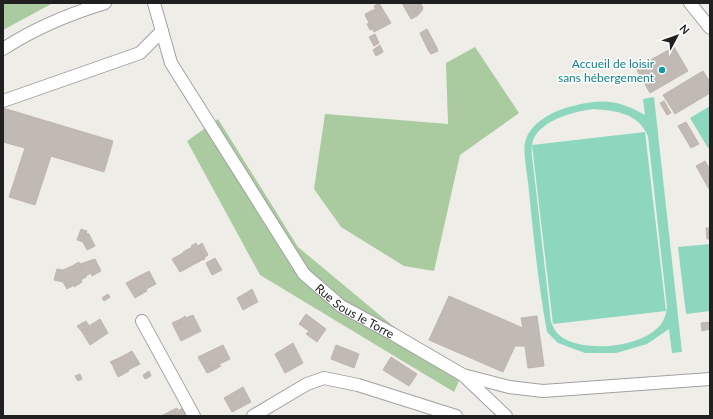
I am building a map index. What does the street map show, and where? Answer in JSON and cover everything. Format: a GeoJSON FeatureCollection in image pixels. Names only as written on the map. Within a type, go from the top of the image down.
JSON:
{"type":"FeatureCollection","features":[{"type":"Feature","properties":{"kind":"street"},"geometry":{"type":"LineString","coordinates":[[3,49],[43,26],[106,3]]}},
{"type":"Feature","properties":{"kind":"street","name":"Rue Sous le Torre"},"geometry":{"type":"LineString","coordinates":[[154,3],[172,63],[304,274],[341,306],[392,333],[463,375],[509,388],[543,391],[710,379]]}},
{"type":"Feature","properties":{"kind":"street"},"geometry":{"type":"LineString","coordinates":[[690,3],[710,28]]}},
{"type":"Feature","properties":{"kind":"street"},"geometry":{"type":"LineString","coordinates":[[3,101],[140,53],[162,31]]}},
{"type":"Feature","properties":{"kind":"street"},"geometry":{"type":"LineString","coordinates":[[142,321],[194,416]]}},
{"type":"Feature","properties":{"kind":"street"},"geometry":{"type":"LineString","coordinates":[[463,375],[506,416]]}},
{"type":"Feature","properties":{"kind":"street"},"geometry":{"type":"LineString","coordinates":[[253,416],[307,384],[324,378],[358,385],[456,416]]}},
{"type":"Feature","properties":{"kind":"green space"},"geometry":{"type":"Polygon","coordinates":[[[3,3],[53,3],[3,30],[3,3]]]}},
{"type":"Feature","properties":{"kind":"green space"},"geometry":{"type":"Polygon","coordinates":[[[475,47],[519,113],[460,155],[434,271],[404,266],[341,227],[314,189],[325,114],[448,124],[446,63],[475,47]]]}},
{"type":"Feature","properties":{"kind":"green space"},"geometry":{"type":"Polygon","coordinates":[[[654,97],[682,352],[672,353],[669,329],[647,344],[616,353],[585,353],[558,343],[547,332],[536,257],[525,156],[525,143],[527,136],[532,129],[543,118],[566,108],[583,103],[602,101],[618,103],[645,115],[643,99],[654,97]],[[594,109],[577,112],[548,124],[540,130],[535,137],[532,145],[532,157],[551,322],[559,335],[569,341],[582,345],[612,346],[641,339],[653,332],[661,324],[667,307],[648,136],[639,122],[633,118],[619,112],[594,109]]]}},
{"type":"Feature","properties":{"kind":"green space"},"geometry":{"type":"Polygon","coordinates":[[[710,106],[710,147],[708,148],[690,118],[710,106]]]}},
{"type":"Feature","properties":{"kind":"green space"},"geometry":{"type":"Polygon","coordinates":[[[218,119],[298,247],[459,381],[454,392],[260,275],[187,141],[218,119]]]}},
{"type":"Feature","properties":{"kind":"green space"},"geometry":{"type":"Polygon","coordinates":[[[645,132],[666,311],[553,324],[532,145],[645,132]]]}},
{"type":"Feature","properties":{"kind":"green space"},"geometry":{"type":"Polygon","coordinates":[[[710,244],[710,311],[686,314],[678,247],[710,244]]]}},
{"type":"Feature","properties":{"kind":"building"},"geometry":{"type":"Polygon","coordinates":[[[379,3],[382,8],[377,11],[374,6],[379,3]]]}},
{"type":"Feature","properties":{"kind":"building"},"geometry":{"type":"Polygon","coordinates":[[[402,3],[423,3],[414,11],[417,16],[411,19],[402,3]]]}},
{"type":"Feature","properties":{"kind":"building"},"geometry":{"type":"Polygon","coordinates":[[[421,4],[423,8],[417,16],[414,11],[419,8],[418,6],[421,4]]]}},
{"type":"Feature","properties":{"kind":"building"},"geometry":{"type":"Polygon","coordinates":[[[382,8],[391,23],[374,32],[366,17],[382,8]]]}},
{"type":"Feature","properties":{"kind":"building"},"geometry":{"type":"Polygon","coordinates":[[[375,9],[377,11],[366,17],[365,14],[375,9]]]}},
{"type":"Feature","properties":{"kind":"building"},"geometry":{"type":"Polygon","coordinates":[[[369,23],[372,29],[370,30],[367,24],[369,23]]]}},
{"type":"Feature","properties":{"kind":"building"},"geometry":{"type":"Polygon","coordinates":[[[427,29],[436,46],[428,50],[420,33],[427,29]]]}},
{"type":"Feature","properties":{"kind":"building"},"geometry":{"type":"Polygon","coordinates":[[[375,34],[379,43],[374,46],[369,37],[375,34]]]}},
{"type":"Feature","properties":{"kind":"building"},"geometry":{"type":"Polygon","coordinates":[[[380,45],[383,52],[376,56],[373,50],[380,45]]]}},
{"type":"Feature","properties":{"kind":"building"},"geometry":{"type":"Polygon","coordinates":[[[436,46],[438,51],[431,54],[428,50],[436,46]]]}},
{"type":"Feature","properties":{"kind":"building","name":"Accueil de loisir sans hébergement"},"geometry":{"type":"Polygon","coordinates":[[[674,47],[688,71],[650,93],[636,68],[674,47]]]}},
{"type":"Feature","properties":{"kind":"building"},"geometry":{"type":"Polygon","coordinates":[[[703,71],[710,82],[710,93],[675,114],[663,95],[703,71]]]}},
{"type":"Feature","properties":{"kind":"building"},"geometry":{"type":"Polygon","coordinates":[[[664,101],[671,113],[667,115],[660,103],[664,101]]]}},
{"type":"Feature","properties":{"kind":"building"},"geometry":{"type":"Polygon","coordinates":[[[3,108],[113,141],[104,172],[51,156],[35,205],[9,197],[25,148],[3,142],[3,108]]]}},
{"type":"Feature","properties":{"kind":"building"},"geometry":{"type":"Polygon","coordinates":[[[686,122],[699,144],[691,148],[678,126],[686,122]]]}},
{"type":"Feature","properties":{"kind":"building"},"geometry":{"type":"Polygon","coordinates":[[[705,161],[710,170],[709,189],[696,166],[705,161]]]}},
{"type":"Feature","properties":{"kind":"building"},"geometry":{"type":"Polygon","coordinates":[[[706,228],[710,228],[710,239],[707,239],[706,228]]]}},
{"type":"Feature","properties":{"kind":"building"},"geometry":{"type":"Polygon","coordinates":[[[81,229],[87,231],[83,242],[77,240],[81,229]]]}},
{"type":"Feature","properties":{"kind":"building"},"geometry":{"type":"Polygon","coordinates":[[[86,233],[89,234],[95,246],[87,250],[83,242],[86,233]]]}},
{"type":"Feature","properties":{"kind":"building"},"geometry":{"type":"Polygon","coordinates":[[[196,243],[205,259],[191,264],[191,266],[180,272],[172,259],[196,243]]]}},
{"type":"Feature","properties":{"kind":"building"},"geometry":{"type":"Polygon","coordinates":[[[202,243],[208,255],[204,258],[198,246],[202,243]]]}},
{"type":"Feature","properties":{"kind":"building"},"geometry":{"type":"Polygon","coordinates":[[[215,258],[222,270],[212,275],[206,263],[215,258]]]}},
{"type":"Feature","properties":{"kind":"building"},"geometry":{"type":"Polygon","coordinates":[[[95,259],[101,271],[92,276],[91,273],[81,280],[82,282],[74,287],[74,285],[67,289],[63,282],[54,280],[57,269],[63,270],[72,266],[75,271],[82,268],[80,264],[95,259]]]}},
{"type":"Feature","properties":{"kind":"building"},"geometry":{"type":"Polygon","coordinates":[[[199,260],[200,261],[191,266],[191,264],[199,260]]]}},
{"type":"Feature","properties":{"kind":"building"},"geometry":{"type":"Polygon","coordinates":[[[79,262],[82,268],[75,271],[72,266],[79,262]]]}},
{"type":"Feature","properties":{"kind":"building"},"geometry":{"type":"Polygon","coordinates":[[[149,271],[156,284],[139,293],[140,295],[135,298],[126,283],[149,271]]]}},
{"type":"Feature","properties":{"kind":"building"},"geometry":{"type":"Polygon","coordinates":[[[146,289],[147,291],[140,295],[139,293],[146,289]]]}},
{"type":"Feature","properties":{"kind":"building"},"geometry":{"type":"Polygon","coordinates":[[[252,289],[258,302],[252,305],[246,293],[252,289]]]}},
{"type":"Feature","properties":{"kind":"building"},"geometry":{"type":"Polygon","coordinates":[[[246,293],[252,305],[243,310],[237,298],[246,293]]]}},
{"type":"Feature","properties":{"kind":"building"},"geometry":{"type":"Polygon","coordinates":[[[108,294],[110,297],[104,301],[102,298],[108,294]]]}},
{"type":"Feature","properties":{"kind":"building"},"geometry":{"type":"Polygon","coordinates":[[[449,296],[523,328],[521,318],[537,316],[544,366],[528,368],[525,346],[515,346],[503,372],[429,340],[449,296]]]}},
{"type":"Feature","properties":{"kind":"building"},"geometry":{"type":"Polygon","coordinates":[[[306,314],[326,329],[317,342],[306,334],[309,331],[299,324],[306,314]]]}},
{"type":"Feature","properties":{"kind":"building"},"geometry":{"type":"Polygon","coordinates":[[[193,315],[201,331],[181,341],[174,327],[183,323],[181,319],[185,316],[186,318],[193,315]]]}},
{"type":"Feature","properties":{"kind":"building"},"geometry":{"type":"Polygon","coordinates":[[[100,319],[108,333],[90,345],[82,332],[100,319]]]}},
{"type":"Feature","properties":{"kind":"building"},"geometry":{"type":"Polygon","coordinates":[[[181,319],[183,323],[174,327],[172,323],[181,319]]]}},
{"type":"Feature","properties":{"kind":"building"},"geometry":{"type":"Polygon","coordinates":[[[86,321],[90,327],[82,332],[77,326],[86,321]]]}},
{"type":"Feature","properties":{"kind":"building"},"geometry":{"type":"Polygon","coordinates":[[[710,322],[710,329],[702,331],[701,323],[710,322]]]}},
{"type":"Feature","properties":{"kind":"building"},"geometry":{"type":"Polygon","coordinates":[[[293,343],[303,363],[285,373],[275,354],[293,343]]]}},
{"type":"Feature","properties":{"kind":"building"},"geometry":{"type":"Polygon","coordinates":[[[223,345],[230,359],[211,368],[212,371],[207,373],[198,357],[223,345]]]}},
{"type":"Feature","properties":{"kind":"building"},"geometry":{"type":"Polygon","coordinates":[[[336,345],[359,354],[354,368],[331,359],[336,345]]]}},
{"type":"Feature","properties":{"kind":"building"},"geometry":{"type":"Polygon","coordinates":[[[132,351],[140,364],[118,377],[112,364],[132,351]]]}},
{"type":"Feature","properties":{"kind":"building"},"geometry":{"type":"Polygon","coordinates":[[[121,357],[122,358],[112,364],[110,362],[121,357]]]}},
{"type":"Feature","properties":{"kind":"building"},"geometry":{"type":"Polygon","coordinates":[[[391,357],[417,374],[409,386],[383,370],[391,357]]]}},
{"type":"Feature","properties":{"kind":"building"},"geometry":{"type":"Polygon","coordinates":[[[219,364],[221,366],[212,371],[211,368],[219,364]]]}},
{"type":"Feature","properties":{"kind":"building"},"geometry":{"type":"Polygon","coordinates":[[[149,371],[151,376],[145,379],[143,375],[149,371]]]}},
{"type":"Feature","properties":{"kind":"building"},"geometry":{"type":"Polygon","coordinates":[[[80,374],[82,379],[78,381],[75,376],[80,374]]]}},
{"type":"Feature","properties":{"kind":"building"},"geometry":{"type":"Polygon","coordinates":[[[243,387],[251,402],[232,412],[224,398],[243,387]]]}},
{"type":"Feature","properties":{"kind":"building"},"geometry":{"type":"Polygon","coordinates":[[[177,408],[181,416],[161,416],[177,408]]]}},
{"type":"Feature","properties":{"kind":"building"},"geometry":{"type":"Polygon","coordinates":[[[183,408],[186,415],[182,416],[179,410],[183,408]]]}},
{"type":"Feature","properties":{"kind":"place","name":"Accueil de loisir sans hébergement"},"geometry":{"type":"Point","coordinates":[662,70]}}]}
